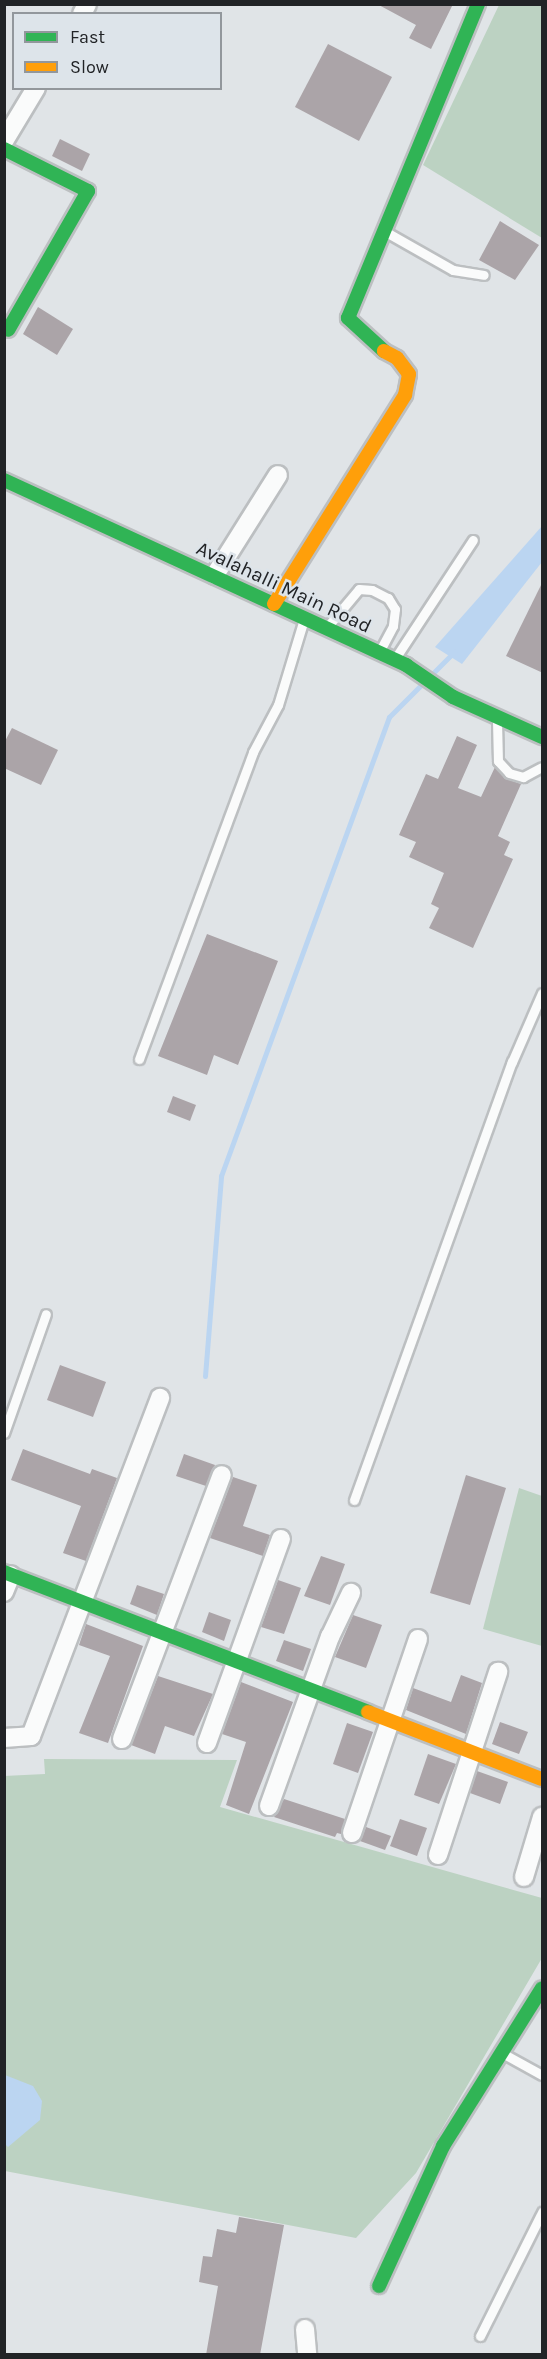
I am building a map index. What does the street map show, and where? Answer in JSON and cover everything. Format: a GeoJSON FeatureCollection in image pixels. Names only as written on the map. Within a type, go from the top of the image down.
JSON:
{"type":"FeatureCollection","features":[{"type":"Feature","properties":{"kind":"street"},"geometry":{"type":"LineString","coordinates":[[274,604],[397,413],[405,395],[409,374],[397,358],[378,347],[348,318],[382,230],[478,4]]}},
{"type":"Feature","properties":{"kind":"street"},"geometry":{"type":"LineString","coordinates":[[4,141],[35,90]]}},
{"type":"Feature","properties":{"kind":"street"},"geometry":{"type":"LineString","coordinates":[[4,149],[85,186],[88,191],[8,330]]}},
{"type":"Feature","properties":{"kind":"street"},"geometry":{"type":"LineString","coordinates":[[215,575],[278,475]]}},
{"type":"Feature","properties":{"kind":"street","name":"Avalahalli Main Road"},"geometry":{"type":"LineString","coordinates":[[4,480],[400,662],[453,697],[543,737]]}},
{"type":"Feature","properties":{"kind":"street"},"geometry":{"type":"LineString","coordinates":[[4,1738],[31,1736],[160,1398]]}},
{"type":"Feature","properties":{"kind":"street"},"geometry":{"type":"LineString","coordinates":[[122,1739],[222,1475]]}},
{"type":"Feature","properties":{"kind":"street"},"geometry":{"type":"LineString","coordinates":[[207,1743],[235,1660],[281,1539]]}},
{"type":"Feature","properties":{"kind":"street"},"geometry":{"type":"LineString","coordinates":[[4,1592],[8,1573],[543,1779]]}},
{"type":"Feature","properties":{"kind":"street"},"geometry":{"type":"LineString","coordinates":[[269,1806],[311,1689],[351,1593]]}},
{"type":"Feature","properties":{"kind":"street"},"geometry":{"type":"LineString","coordinates":[[352,1833],[418,1638]]}},
{"type":"Feature","properties":{"kind":"street"},"geometry":{"type":"LineString","coordinates":[[438,1855],[474,1753],[498,1672]]}},
{"type":"Feature","properties":{"kind":"street"},"geometry":{"type":"LineString","coordinates":[[524,1877],[543,1817]]}},
{"type":"Feature","properties":{"kind":"street"},"geometry":{"type":"LineString","coordinates":[[379,2286],[443,2146],[543,1988]]}},
{"type":"Feature","properties":{"kind":"street"},"geometry":{"type":"LineString","coordinates":[[305,2329],[307,2355]]}},
{"type":"Feature","properties":{"kind":"lane"},"geometry":{"type":"LineString","coordinates":[[382,230],[453,270],[484,275]]}},
{"type":"Feature","properties":{"kind":"lane"},"geometry":{"type":"LineString","coordinates":[[400,662],[416,622],[472,540]]}},
{"type":"Feature","properties":{"kind":"lane"},"geometry":{"type":"LineString","coordinates":[[325,628],[359,589],[372,590],[388,598],[394,609],[393,626],[379,652]]}},
{"type":"Feature","properties":{"kind":"lane"},"geometry":{"type":"LineString","coordinates":[[139,1059],[253,752],[278,705],[304,619]]}},
{"type":"Feature","properties":{"kind":"lane"},"geometry":{"type":"LineString","coordinates":[[497,717],[498,761],[509,773],[523,777],[543,766]]}},
{"type":"Feature","properties":{"kind":"lane"},"geometry":{"type":"LineString","coordinates":[[354,1500],[512,1062],[538,1013],[543,993]]}},
{"type":"Feature","properties":{"kind":"lane"},"geometry":{"type":"LineString","coordinates":[[4,1433],[46,1314]]}},
{"type":"Feature","properties":{"kind":"lane"},"geometry":{"type":"LineString","coordinates":[[502,2052],[543,2075]]}},
{"type":"Feature","properties":{"kind":"lane"},"geometry":{"type":"LineString","coordinates":[[480,2336],[543,2212]]}},
{"type":"Feature","properties":{"kind":"green space"},"geometry":{"type":"Polygon","coordinates":[[[499,5],[542,5],[542,238],[423,165],[499,5]]]}},
{"type":"Feature","properties":{"kind":"green space"},"geometry":{"type":"Polygon","coordinates":[[[519,1488],[542,1496],[542,1646],[483,1629],[519,1488]]]}},
{"type":"Feature","properties":{"kind":"green space"},"geometry":{"type":"Polygon","coordinates":[[[44,1759],[237,1760],[220,1807],[542,1898],[542,1958],[416,2173],[356,2238],[5,2171],[4,1776],[45,1774],[44,1759]]]}},
{"type":"Feature","properties":{"kind":"water"},"geometry":{"type":"Polygon","coordinates":[[[542,526],[542,562],[462,664],[435,647],[542,526]]]}},
{"type":"Feature","properties":{"kind":"water"},"geometry":{"type":"Polygon","coordinates":[[[5,2075],[33,2086],[42,2101],[40,2120],[8,2147],[5,2144],[5,2075]]]}},
{"type":"Feature","properties":{"kind":"building"},"geometry":{"type":"Polygon","coordinates":[[[377,4],[453,4],[431,49],[409,38],[416,25],[377,4]]]}},
{"type":"Feature","properties":{"kind":"building"},"geometry":{"type":"Polygon","coordinates":[[[328,44],[392,77],[359,141],[295,107],[328,44]]]}},
{"type":"Feature","properties":{"kind":"building"},"geometry":{"type":"Polygon","coordinates":[[[60,139],[90,154],[82,171],[52,156],[60,139]]]}},
{"type":"Feature","properties":{"kind":"building"},"geometry":{"type":"Polygon","coordinates":[[[500,221],[539,245],[515,280],[479,260],[500,221]]]}},
{"type":"Feature","properties":{"kind":"building"},"geometry":{"type":"Polygon","coordinates":[[[38,307],[73,329],[57,355],[23,334],[38,307]]]}},
{"type":"Feature","properties":{"kind":"building"},"geometry":{"type":"Polygon","coordinates":[[[543,581],[543,673],[506,656],[543,581]]]}},
{"type":"Feature","properties":{"kind":"building"},"geometry":{"type":"Polygon","coordinates":[[[12,728],[58,750],[41,785],[4,768],[4,743],[12,728]]]}},
{"type":"Feature","properties":{"kind":"building"},"geometry":{"type":"Polygon","coordinates":[[[457,736],[477,745],[458,788],[481,797],[495,767],[507,779],[521,784],[498,836],[510,842],[504,855],[513,859],[473,948],[429,928],[439,908],[431,904],[444,873],[409,857],[416,842],[399,835],[426,774],[438,779],[457,736]]]}},
{"type":"Feature","properties":{"kind":"building"},"geometry":{"type":"Polygon","coordinates":[[[207,934],[278,961],[238,1065],[214,1055],[207,1075],[158,1056],[207,934]]]}},
{"type":"Feature","properties":{"kind":"building"},"geometry":{"type":"Polygon","coordinates":[[[173,1096],[196,1105],[190,1121],[167,1112],[173,1096]]]}},
{"type":"Feature","properties":{"kind":"building"},"geometry":{"type":"Polygon","coordinates":[[[60,1365],[106,1382],[93,1417],[47,1400],[60,1365]]]}},
{"type":"Feature","properties":{"kind":"building"},"geometry":{"type":"Polygon","coordinates":[[[23,1449],[90,1474],[92,1469],[117,1478],[86,1561],[63,1553],[81,1506],[11,1480],[23,1449]]]}},
{"type":"Feature","properties":{"kind":"building"},"geometry":{"type":"Polygon","coordinates":[[[184,1454],[215,1465],[206,1486],[176,1476],[184,1454]]]}},
{"type":"Feature","properties":{"kind":"building"},"geometry":{"type":"Polygon","coordinates":[[[466,1475],[506,1488],[470,1605],[430,1593],[466,1475]]]}},
{"type":"Feature","properties":{"kind":"building"},"geometry":{"type":"Polygon","coordinates":[[[233,1477],[257,1485],[243,1526],[270,1535],[263,1556],[210,1538],[233,1477]]]}},
{"type":"Feature","properties":{"kind":"building"},"geometry":{"type":"Polygon","coordinates":[[[321,1556],[345,1564],[330,1605],[304,1596],[321,1556]]]}},
{"type":"Feature","properties":{"kind":"building"},"geometry":{"type":"Polygon","coordinates":[[[278,1580],[301,1588],[284,1634],[261,1627],[278,1580]]]}},
{"type":"Feature","properties":{"kind":"building"},"geometry":{"type":"Polygon","coordinates":[[[137,1585],[164,1594],[157,1615],[130,1604],[137,1585]]]}},
{"type":"Feature","properties":{"kind":"building"},"geometry":{"type":"Polygon","coordinates":[[[209,1612],[231,1620],[224,1641],[202,1632],[209,1612]]]}},
{"type":"Feature","properties":{"kind":"building"},"geometry":{"type":"Polygon","coordinates":[[[353,1615],[382,1625],[366,1668],[335,1657],[353,1615]]]}},
{"type":"Feature","properties":{"kind":"building"},"geometry":{"type":"Polygon","coordinates":[[[86,1624],[143,1646],[108,1743],[79,1733],[110,1656],[79,1645],[86,1624]]]}},
{"type":"Feature","properties":{"kind":"building"},"geometry":{"type":"Polygon","coordinates":[[[284,1640],[311,1649],[303,1671],[276,1661],[284,1640]]]}},
{"type":"Feature","properties":{"kind":"building"},"geometry":{"type":"Polygon","coordinates":[[[461,1675],[482,1683],[466,1734],[406,1710],[413,1688],[451,1702],[461,1675]]]}},
{"type":"Feature","properties":{"kind":"building"},"geometry":{"type":"Polygon","coordinates":[[[158,1676],[213,1694],[194,1736],[165,1726],[155,1754],[131,1745],[158,1676]]]}},
{"type":"Feature","properties":{"kind":"building"},"geometry":{"type":"Polygon","coordinates":[[[241,1682],[293,1702],[249,1814],[226,1805],[246,1742],[222,1734],[241,1682]]]}},
{"type":"Feature","properties":{"kind":"building"},"geometry":{"type":"Polygon","coordinates":[[[500,1722],[528,1732],[519,1754],[492,1744],[500,1722]]]}},
{"type":"Feature","properties":{"kind":"building"},"geometry":{"type":"Polygon","coordinates":[[[347,1723],[373,1732],[358,1773],[333,1764],[347,1723]]]}},
{"type":"Feature","properties":{"kind":"building"},"geometry":{"type":"Polygon","coordinates":[[[428,1754],[456,1764],[439,1804],[414,1795],[428,1754]]]}},
{"type":"Feature","properties":{"kind":"building"},"geometry":{"type":"Polygon","coordinates":[[[477,1771],[508,1782],[500,1804],[470,1793],[477,1771]]]}},
{"type":"Feature","properties":{"kind":"building"},"geometry":{"type":"Polygon","coordinates":[[[284,1799],[345,1819],[341,1834],[337,1833],[335,1837],[274,1817],[284,1799]]]}},
{"type":"Feature","properties":{"kind":"building"},"geometry":{"type":"Polygon","coordinates":[[[400,1819],[427,1828],[417,1856],[390,1846],[400,1819]]]}},
{"type":"Feature","properties":{"kind":"building"},"geometry":{"type":"Polygon","coordinates":[[[366,1827],[391,1836],[385,1850],[360,1841],[366,1827]]]}},
{"type":"Feature","properties":{"kind":"building"},"geometry":{"type":"Polygon","coordinates":[[[239,2217],[284,2225],[260,2355],[206,2355],[218,2286],[199,2282],[203,2256],[212,2257],[217,2229],[236,2233],[239,2217]]]}},
{"type":"Feature","properties":{"kind":"waterway"},"geometry":{"type":"LineString","coordinates":[[433,673],[454,652]]}},
{"type":"Feature","properties":{"kind":"waterway"},"geometry":{"type":"LineString","coordinates":[[205,1376],[221,1176],[389,717],[422,684]]}},
{"type":"Feature","properties":{"kind":"traffic: fast"},"geometry":{"type":"LineString","coordinates":[[384,351],[348,318],[478,4]]}},
{"type":"Feature","properties":{"kind":"traffic: fast"},"geometry":{"type":"LineString","coordinates":[[4,149],[88,191],[8,330]]}},
{"type":"Feature","properties":{"kind":"traffic: fast"},"geometry":{"type":"LineString","coordinates":[[4,480],[406,665],[453,697],[542,737]]}},
{"type":"Feature","properties":{"kind":"traffic: fast"},"geometry":{"type":"LineString","coordinates":[[4,1572],[368,1712]]}},
{"type":"Feature","properties":{"kind":"traffic: fast"},"geometry":{"type":"LineString","coordinates":[[379,2286],[443,2146],[542,1988]]}},
{"type":"Feature","properties":{"kind":"traffic: slow"},"geometry":{"type":"LineString","coordinates":[[274,604],[405,395],[409,374],[397,358],[384,351]]}},
{"type":"Feature","properties":{"kind":"traffic: slow"},"geometry":{"type":"LineString","coordinates":[[368,1712],[542,1779]]}}]}
